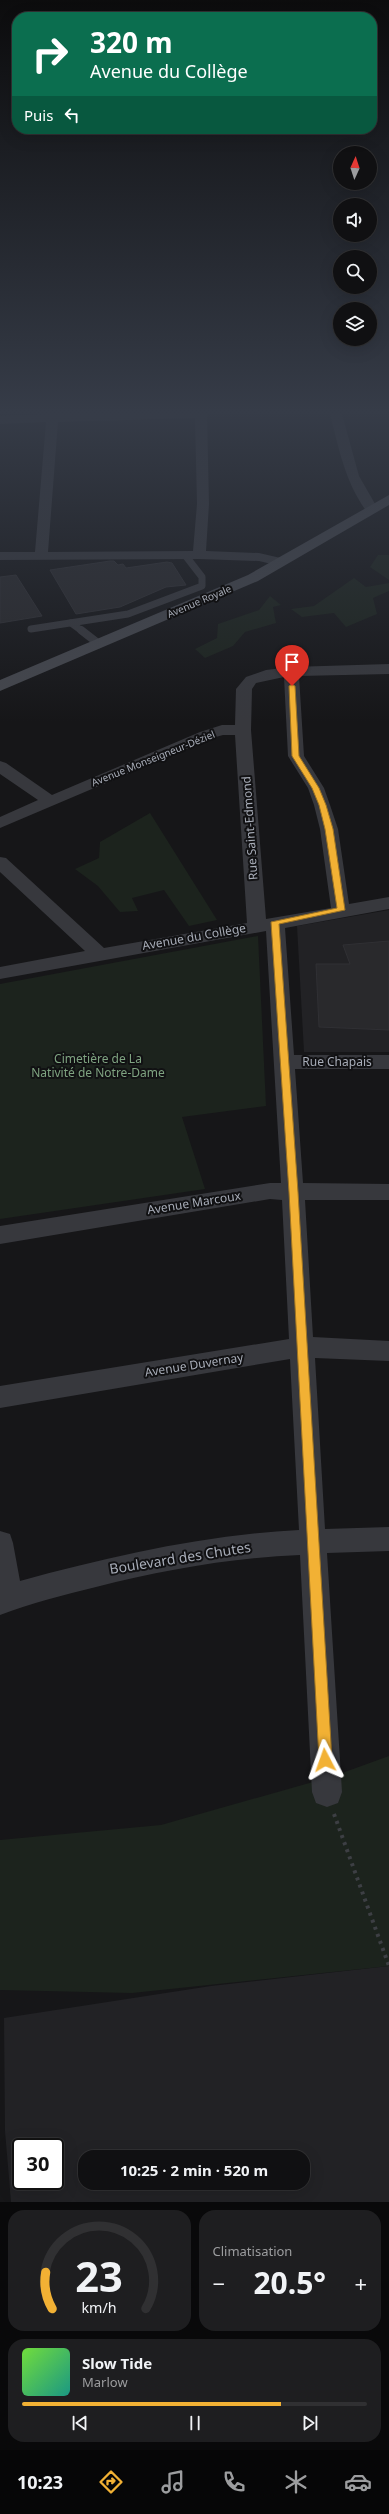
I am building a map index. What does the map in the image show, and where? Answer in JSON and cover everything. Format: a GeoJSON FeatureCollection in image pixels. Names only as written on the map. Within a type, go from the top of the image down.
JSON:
{"type":"FeatureCollection","features":[{"type":"Feature","properties":{"kind":"main road","name":"Avenue Royale"},"geometry":{"type":"LineString","coordinates":[[0,686],[253,578],[359,517]]}},
{"type":"Feature","properties":{"kind":"street"},"geometry":{"type":"LineString","coordinates":[[41,555],[44,517]]}},
{"type":"Feature","properties":{"kind":"street"},"geometry":{"type":"LineString","coordinates":[[192,555],[200,517]]}},
{"type":"Feature","properties":{"kind":"street"},"geometry":{"type":"LineString","coordinates":[[0,556],[192,555],[259,557],[280,562]]}},
{"type":"Feature","properties":{"kind":"street"},"geometry":{"type":"LineString","coordinates":[[243,730],[244,689],[251,680],[266,675],[291,672],[389,669]]}},
{"type":"Feature","properties":{"kind":"street"},"geometry":{"type":"LineString","coordinates":[[291,672],[296,756],[316,788],[322,805],[329,829],[341,910]]}},
{"type":"Feature","properties":{"kind":"street","name":"Avenue Monseigneur-Déziel"},"geometry":{"type":"LineString","coordinates":[[0,823],[49,800],[206,735],[222,730],[243,730]]}},
{"type":"Feature","properties":{"kind":"street","name":"Rue Saint-Edmond"},"geometry":{"type":"LineString","coordinates":[[243,730],[284,1062],[293,1192],[327,1792]]}},
{"type":"Feature","properties":{"kind":"street"},"geometry":{"type":"LineString","coordinates":[[0,766],[49,800]]}},
{"type":"Feature","properties":{"kind":"street"},"geometry":{"type":"LineString","coordinates":[[0,862],[99,954]]}},
{"type":"Feature","properties":{"kind":"street","name":"Avenue du Collège"},"geometry":{"type":"LineString","coordinates":[[0,972],[341,910],[389,903]]}},
{"type":"Feature","properties":{"kind":"street","name":"Rue Chapais"},"geometry":{"type":"LineString","coordinates":[[284,1062],[389,1062]]}},
{"type":"Feature","properties":{"kind":"street","name":"Avenue Marcoux"},"geometry":{"type":"LineString","coordinates":[[0,1235],[270,1191],[389,1192]]}},
{"type":"Feature","properties":{"kind":"street","name":"Avenue Duvernay"},"geometry":{"type":"LineString","coordinates":[[0,1397],[302,1347],[389,1351]]}},
{"type":"Feature","properties":{"kind":"street","name":"Boulevard des Chutes"},"geometry":{"type":"LineString","coordinates":[[4,1599],[120,1566],[223,1548],[312,1541],[389,1539]]}},
{"type":"Feature","properties":{"kind":"street"},"geometry":{"type":"LineString","coordinates":[[0,1543],[4,1599]]}},
{"type":"Feature","properties":{"kind":"lane"},"geometry":{"type":"LineString","coordinates":[[192,555],[202,577],[202,586]]}},
{"type":"Feature","properties":{"kind":"lane"},"geometry":{"type":"LineString","coordinates":[[202,586],[215,594]]}},
{"type":"Feature","properties":{"kind":"lane"},"geometry":{"type":"LineString","coordinates":[[31,629],[128,614],[202,586]]}},
{"type":"Feature","properties":{"kind":"lane"},"geometry":{"type":"LineString","coordinates":[[71,623],[99,644]]}},
{"type":"Feature","properties":{"kind":"path"},"geometry":{"type":"LineString","coordinates":[[327,1792],[337,1827],[389,1966]]}},
{"type":"Feature","properties":{"kind":"shaded area"},"geometry":{"type":"Polygon","coordinates":[[[389,910],[389,1052],[304,1052],[297,926],[389,910]]]}},
{"type":"Feature","properties":{"kind":"shaded area"},"geometry":{"type":"Polygon","coordinates":[[[389,1966],[389,2202],[11,2202],[5,2131],[4,2018],[211,1986],[389,1966]]]}},
{"type":"Feature","properties":{"kind":"green space"},"geometry":{"type":"Polygon","coordinates":[[[378,555],[389,555],[389,580],[370,567],[378,555]]]}},
{"type":"Feature","properties":{"kind":"green space"},"geometry":{"type":"Polygon","coordinates":[[[354,578],[366,587],[389,583],[389,591],[373,598],[377,614],[346,627],[334,613],[302,617],[291,609],[314,606],[354,578]]]}},
{"type":"Feature","properties":{"kind":"green space"},"geometry":{"type":"Polygon","coordinates":[[[270,596],[281,605],[273,607],[276,623],[245,632],[233,646],[205,658],[195,649],[217,638],[218,624],[259,610],[270,596]]]}},
{"type":"Feature","properties":{"kind":"green space"},"geometry":{"type":"Polygon","coordinates":[[[150,813],[217,920],[189,926],[164,890],[132,898],[138,911],[120,912],[98,886],[75,869],[99,858],[100,842],[150,813]]]}},
{"type":"Feature","properties":{"kind":"green space","name":"Cimetière de La Nativité de Notre-Dame"},"geometry":{"type":"Polygon","coordinates":[[[258,936],[266,1106],[182,1117],[205,1189],[0,1219],[0,984],[258,936]]]}},
{"type":"Feature","properties":{"kind":"green space"},"geometry":{"type":"Polygon","coordinates":[[[389,1756],[389,1966],[132,1993],[0,1990],[0,1840],[161,1825],[334,1776],[389,1756]]]}},
{"type":"Feature","properties":{"kind":"building"},"geometry":{"type":"Polygon","coordinates":[[[114,561],[118,565],[123,564],[126,568],[167,562],[172,563],[186,585],[166,587],[120,607],[76,614],[50,570],[114,561]]]}},
{"type":"Feature","properties":{"kind":"building"},"geometry":{"type":"Polygon","coordinates":[[[16,575],[42,616],[0,623],[0,577],[16,575]]]}},
{"type":"Feature","properties":{"kind":"building"},"geometry":{"type":"Polygon","coordinates":[[[389,941],[389,1030],[319,1027],[316,964],[350,964],[343,945],[389,941]]]}},
{"type":"Feature","properties":{"kind":"route"},"geometry":{"type":"LineString","coordinates":[[292,686],[296,756],[303,770],[316,788],[322,805],[329,829],[341,910],[275,922],[293,1192],[325,1760]]}}]}
